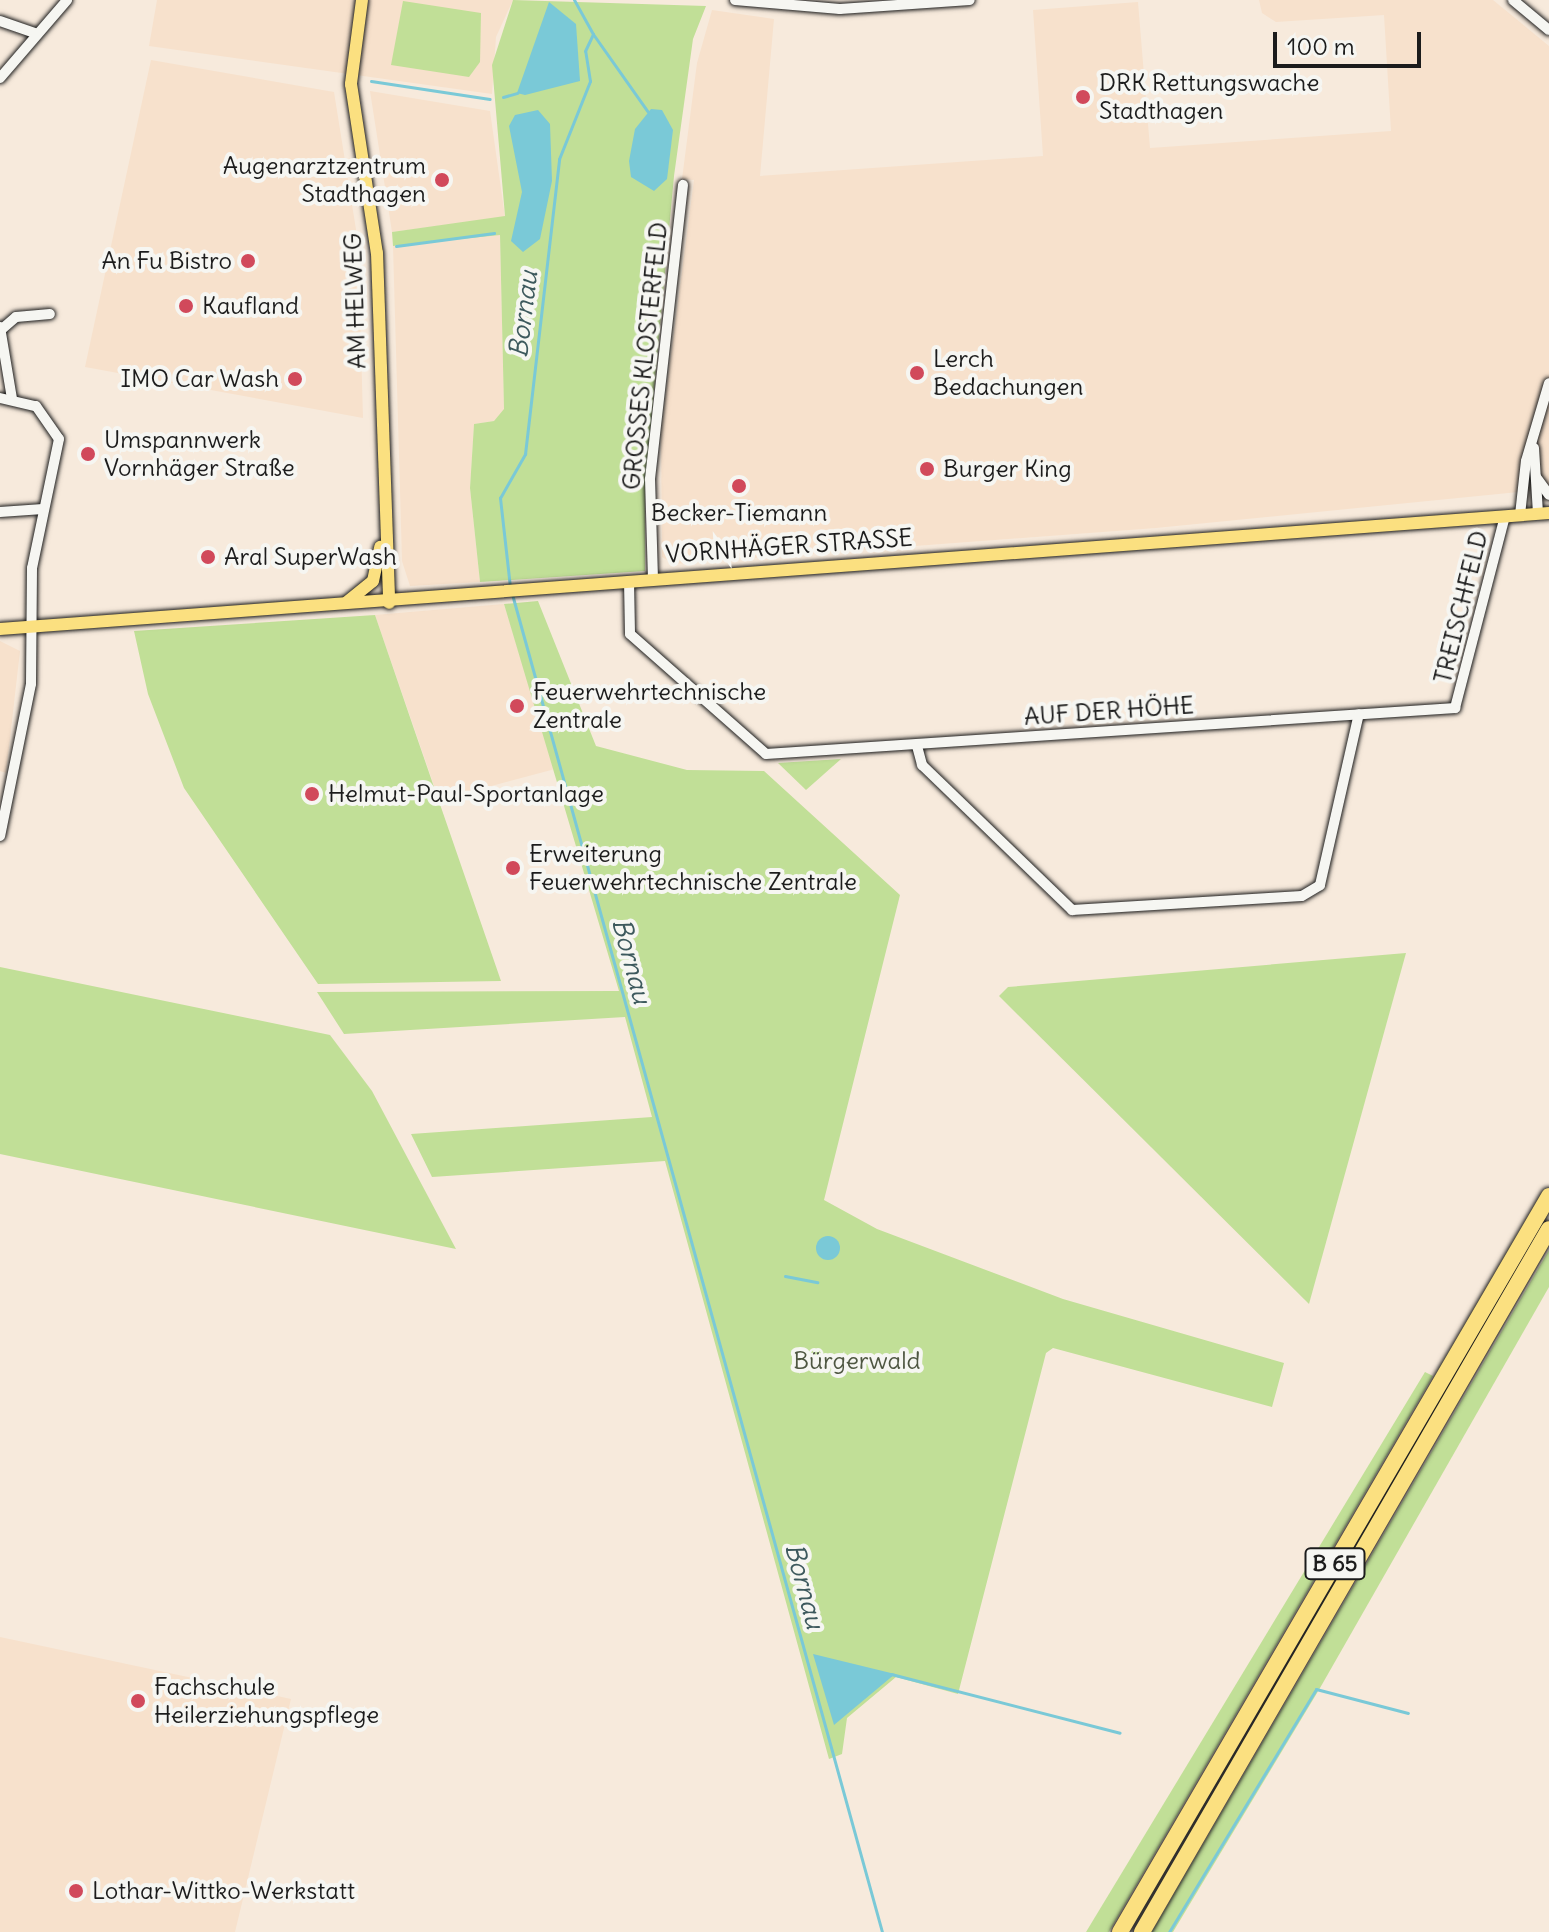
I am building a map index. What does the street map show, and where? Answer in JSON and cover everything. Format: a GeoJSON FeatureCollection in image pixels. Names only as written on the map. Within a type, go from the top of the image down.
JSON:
{"type":"FeatureCollection","features":[{"type":"Feature","properties":{"kind":"highway","name":"B 65"},"geometry":{"type":"LineString","coordinates":[[1120,1932],[1549,1196]]}},
{"type":"Feature","properties":{"kind":"highway","name":"B 65"},"geometry":{"type":"LineString","coordinates":[[1142,1932],[1549,1229]]}},
{"type":"Feature","properties":{"kind":"main road","name":"AM HELWEG"},"geometry":{"type":"LineString","coordinates":[[362,0],[351,84],[377,253],[383,528],[389,603]]}},
{"type":"Feature","properties":{"kind":"main road","name":"VORNHÄGER STRASSE"},"geometry":{"type":"LineString","coordinates":[[0,629],[337,607],[653,579],[1543,514]]}},
{"type":"Feature","properties":{"kind":"main road"},"geometry":{"type":"LineString","coordinates":[[337,607],[373,581],[383,528]]}},
{"type":"Feature","properties":{"kind":"street"},"geometry":{"type":"LineString","coordinates":[[0,78],[67,0]]}},
{"type":"Feature","properties":{"kind":"street"},"geometry":{"type":"LineString","coordinates":[[735,0],[822,9],[970,0]]}},
{"type":"Feature","properties":{"kind":"street"},"geometry":{"type":"LineString","coordinates":[[1513,0],[1549,30]]}},
{"type":"Feature","properties":{"kind":"street"},"geometry":{"type":"LineString","coordinates":[[0,21],[37,34]]}},
{"type":"Feature","properties":{"kind":"street","name":"GROSSES KLOSTERFELD"},"geometry":{"type":"LineString","coordinates":[[653,579],[650,479],[683,185]]}},
{"type":"Feature","properties":{"kind":"street"},"geometry":{"type":"LineString","coordinates":[[12,399],[1,328],[16,317],[50,314]]}},
{"type":"Feature","properties":{"kind":"street"},"geometry":{"type":"LineString","coordinates":[[1520,515],[1549,383]]}},
{"type":"Feature","properties":{"kind":"street"},"geometry":{"type":"LineString","coordinates":[[0,398],[36,406],[59,439],[32,568],[33,627],[26,716],[0,836]]}},
{"type":"Feature","properties":{"kind":"street"},"geometry":{"type":"LineString","coordinates":[[1535,438],[1535,475],[1543,514]]}},
{"type":"Feature","properties":{"kind":"street"},"geometry":{"type":"LineString","coordinates":[[1535,475],[1549,495]]}},
{"type":"Feature","properties":{"kind":"street"},"geometry":{"type":"LineString","coordinates":[[0,512],[43,509]]}},
{"type":"Feature","properties":{"kind":"street","name":"TREISCHFELD"},"geometry":{"type":"LineString","coordinates":[[1455,708],[1505,516]]}},
{"type":"Feature","properties":{"kind":"street","name":"AUF DER HÖHE"},"geometry":{"type":"LineString","coordinates":[[629,581],[630,634],[766,754],[1455,708]]}},
{"type":"Feature","properties":{"kind":"street"},"geometry":{"type":"LineString","coordinates":[[917,746],[922,765],[1072,910],[1302,896],[1320,885],[1359,714]]}},
{"type":"Feature","properties":{"kind":"shaded area"},"geometry":{"type":"Polygon","coordinates":[[[157,0],[513,0],[496,37],[492,94],[149,46],[157,0]]]}},
{"type":"Feature","properties":{"kind":"shaded area"},"geometry":{"type":"Polygon","coordinates":[[[1259,0],[1493,0],[1549,46],[1549,489],[1156,528],[674,564],[662,557],[661,431],[694,180],[682,179],[697,63],[712,10],[774,19],[760,176],[1043,156],[1033,10],[1138,2],[1150,148],[1391,131],[1384,15],[1276,22],[1262,13],[1259,0]]]}},
{"type":"Feature","properties":{"kind":"shaded area"},"geometry":{"type":"Polygon","coordinates":[[[151,60],[334,92],[358,242],[363,418],[85,367],[151,60]]]}},
{"type":"Feature","properties":{"kind":"shaded area"},"geometry":{"type":"Polygon","coordinates":[[[370,91],[490,111],[505,217],[392,232],[370,91]]]}},
{"type":"Feature","properties":{"kind":"shaded area"},"geometry":{"type":"Polygon","coordinates":[[[500,234],[504,410],[494,421],[474,424],[470,488],[480,582],[410,586],[402,561],[393,246],[500,234]]]}},
{"type":"Feature","properties":{"kind":"shaded area"},"geometry":{"type":"Polygon","coordinates":[[[504,604],[555,769],[439,800],[375,615],[504,604]]]}},
{"type":"Feature","properties":{"kind":"shaded area"},"geometry":{"type":"Polygon","coordinates":[[[0,641],[20,651],[6,773],[0,771],[0,641]]]}},
{"type":"Feature","properties":{"kind":"shaded area"},"geometry":{"type":"Polygon","coordinates":[[[0,1637],[291,1699],[235,1932],[0,1932],[0,1637]]]}},
{"type":"Feature","properties":{"kind":"green space"},"geometry":{"type":"Polygon","coordinates":[[[513,0],[706,6],[693,39],[674,176],[645,487],[645,571],[480,582],[470,488],[474,424],[494,421],[504,409],[500,235],[393,246],[392,232],[505,216],[492,65],[513,0]]]}},
{"type":"Feature","properties":{"kind":"green space"},"geometry":{"type":"Polygon","coordinates":[[[403,1],[481,13],[480,62],[469,77],[391,65],[403,1]]]}},
{"type":"Feature","properties":{"kind":"green space","name":"Bürgerwald"},"geometry":{"type":"Polygon","coordinates":[[[538,601],[596,746],[687,770],[764,771],[900,895],[824,1200],[877,1229],[1063,1299],[1284,1363],[1272,1407],[1053,1348],[1046,1353],[958,1694],[896,1677],[847,1718],[842,1754],[829,1759],[665,1161],[432,1177],[411,1134],[652,1117],[625,1017],[344,1034],[317,992],[619,991],[504,604],[538,601]]]}},
{"type":"Feature","properties":{"kind":"green space","name":"Helmut-Paul-Sportanlage"},"geometry":{"type":"Polygon","coordinates":[[[375,615],[501,981],[318,984],[184,788],[148,694],[134,631],[375,615]]]}},
{"type":"Feature","properties":{"kind":"green space"},"geometry":{"type":"Polygon","coordinates":[[[841,759],[806,790],[778,763],[841,759]]]}},
{"type":"Feature","properties":{"kind":"green space"},"geometry":{"type":"Polygon","coordinates":[[[1406,953],[1309,1304],[999,996],[1008,987],[1406,953]]]}},
{"type":"Feature","properties":{"kind":"green space"},"geometry":{"type":"Polygon","coordinates":[[[0,967],[330,1035],[372,1091],[456,1249],[0,1154],[0,967]]]}},
{"type":"Feature","properties":{"kind":"green space"},"geometry":{"type":"Polygon","coordinates":[[[1549,1250],[1549,1287],[1320,1688],[1173,1932],[1152,1932],[1549,1250]]]}},
{"type":"Feature","properties":{"kind":"green space"},"geometry":{"type":"Polygon","coordinates":[[[1425,1372],[1433,1376],[1109,1932],[1086,1932],[1425,1372]]]}},
{"type":"Feature","properties":{"kind":"water"},"geometry":{"type":"Polygon","coordinates":[[[549,2],[576,24],[580,81],[525,95],[517,93],[549,2]]]}},
{"type":"Feature","properties":{"kind":"water"},"geometry":{"type":"Polygon","coordinates":[[[651,109],[662,110],[673,130],[667,179],[654,191],[631,177],[629,161],[635,129],[651,109]]]}},
{"type":"Feature","properties":{"kind":"water"},"geometry":{"type":"Polygon","coordinates":[[[538,110],[550,124],[552,181],[540,239],[523,252],[511,241],[522,192],[509,126],[515,115],[538,110]]]}},
{"type":"Feature","properties":{"kind":"water"},"geometry":{"type":"Polygon","coordinates":[[[828,1236],[837,1239],[840,1248],[837,1257],[828,1260],[819,1257],[816,1248],[819,1239],[828,1236]]]}},
{"type":"Feature","properties":{"kind":"water"},"geometry":{"type":"Polygon","coordinates":[[[813,1654],[895,1674],[834,1725],[813,1654]]]}},
{"type":"Feature","properties":{"kind":"waterway","name":"Bornau"},"geometry":{"type":"LineString","coordinates":[[510,587],[500,498],[525,454],[559,159],[590,81],[585,51],[593,34],[574,0]]}},
{"type":"Feature","properties":{"kind":"waterway"},"geometry":{"type":"LineString","coordinates":[[593,34],[648,112]]}},
{"type":"Feature","properties":{"kind":"waterway"},"geometry":{"type":"LineString","coordinates":[[371,81],[490,99]]}},
{"type":"Feature","properties":{"kind":"waterway"},"geometry":{"type":"LineString","coordinates":[[503,97],[517,93]]}},
{"type":"Feature","properties":{"kind":"waterway"},"geometry":{"type":"LineString","coordinates":[[396,246],[494,233]]}},
{"type":"Feature","properties":{"kind":"waterway","name":"Bornau"},"geometry":{"type":"LineString","coordinates":[[512,594],[882,1932]]}},
{"type":"Feature","properties":{"kind":"waterway"},"geometry":{"type":"LineString","coordinates":[[785,1276],[817,1282]]}},
{"type":"Feature","properties":{"kind":"waterway"},"geometry":{"type":"LineString","coordinates":[[891,1674],[1120,1733]]}},
{"type":"Feature","properties":{"kind":"waterway"},"geometry":{"type":"LineString","coordinates":[[1169,1932],[1316,1689],[1408,1713]]}},
{"type":"Feature","properties":{"kind":"place","name":"DRK Rettungswache Stadthagen"},"geometry":{"type":"Point","coordinates":[1083,97]}},
{"type":"Feature","properties":{"kind":"place","name":"Augenarztzentrum Stadthagen"},"geometry":{"type":"Point","coordinates":[442,180]}},
{"type":"Feature","properties":{"kind":"place","name":"An Fu Bistro"},"geometry":{"type":"Point","coordinates":[248,261]}},
{"type":"Feature","properties":{"kind":"place","name":"Kaufland"},"geometry":{"type":"Point","coordinates":[186,306]}},
{"type":"Feature","properties":{"kind":"place","name":"Lerch Bedachungen"},"geometry":{"type":"Point","coordinates":[917,373]}},
{"type":"Feature","properties":{"kind":"place","name":"IMO Car Wash"},"geometry":{"type":"Point","coordinates":[295,379]}},
{"type":"Feature","properties":{"kind":"place","name":"Umspannwerk Vornhäger Straße"},"geometry":{"type":"Point","coordinates":[88,454]}},
{"type":"Feature","properties":{"kind":"place","name":"Burger King"},"geometry":{"type":"Point","coordinates":[927,469]}},
{"type":"Feature","properties":{"kind":"place","name":"Becker-Tiemann"},"geometry":{"type":"Point","coordinates":[739,486]}},
{"type":"Feature","properties":{"kind":"place","name":"Aral SuperWash"},"geometry":{"type":"Point","coordinates":[208,557]}},
{"type":"Feature","properties":{"kind":"place","name":"Feuerwehrtechnische Zentrale"},"geometry":{"type":"Point","coordinates":[517,706]}},
{"type":"Feature","properties":{"kind":"place","name":"Helmut-Paul-Sportanlage"},"geometry":{"type":"Point","coordinates":[312,794]}},
{"type":"Feature","properties":{"kind":"place","name":"Erweiterung Feuerwehrtechnische Zentrale"},"geometry":{"type":"Point","coordinates":[513,868]}},
{"type":"Feature","properties":{"kind":"place","name":"Fachschule Heilerziehungspflege"},"geometry":{"type":"Point","coordinates":[138,1701]}},
{"type":"Feature","properties":{"kind":"place","name":"Lothar-Wittko-Werkstatt"},"geometry":{"type":"Point","coordinates":[76,1891]}}]}
